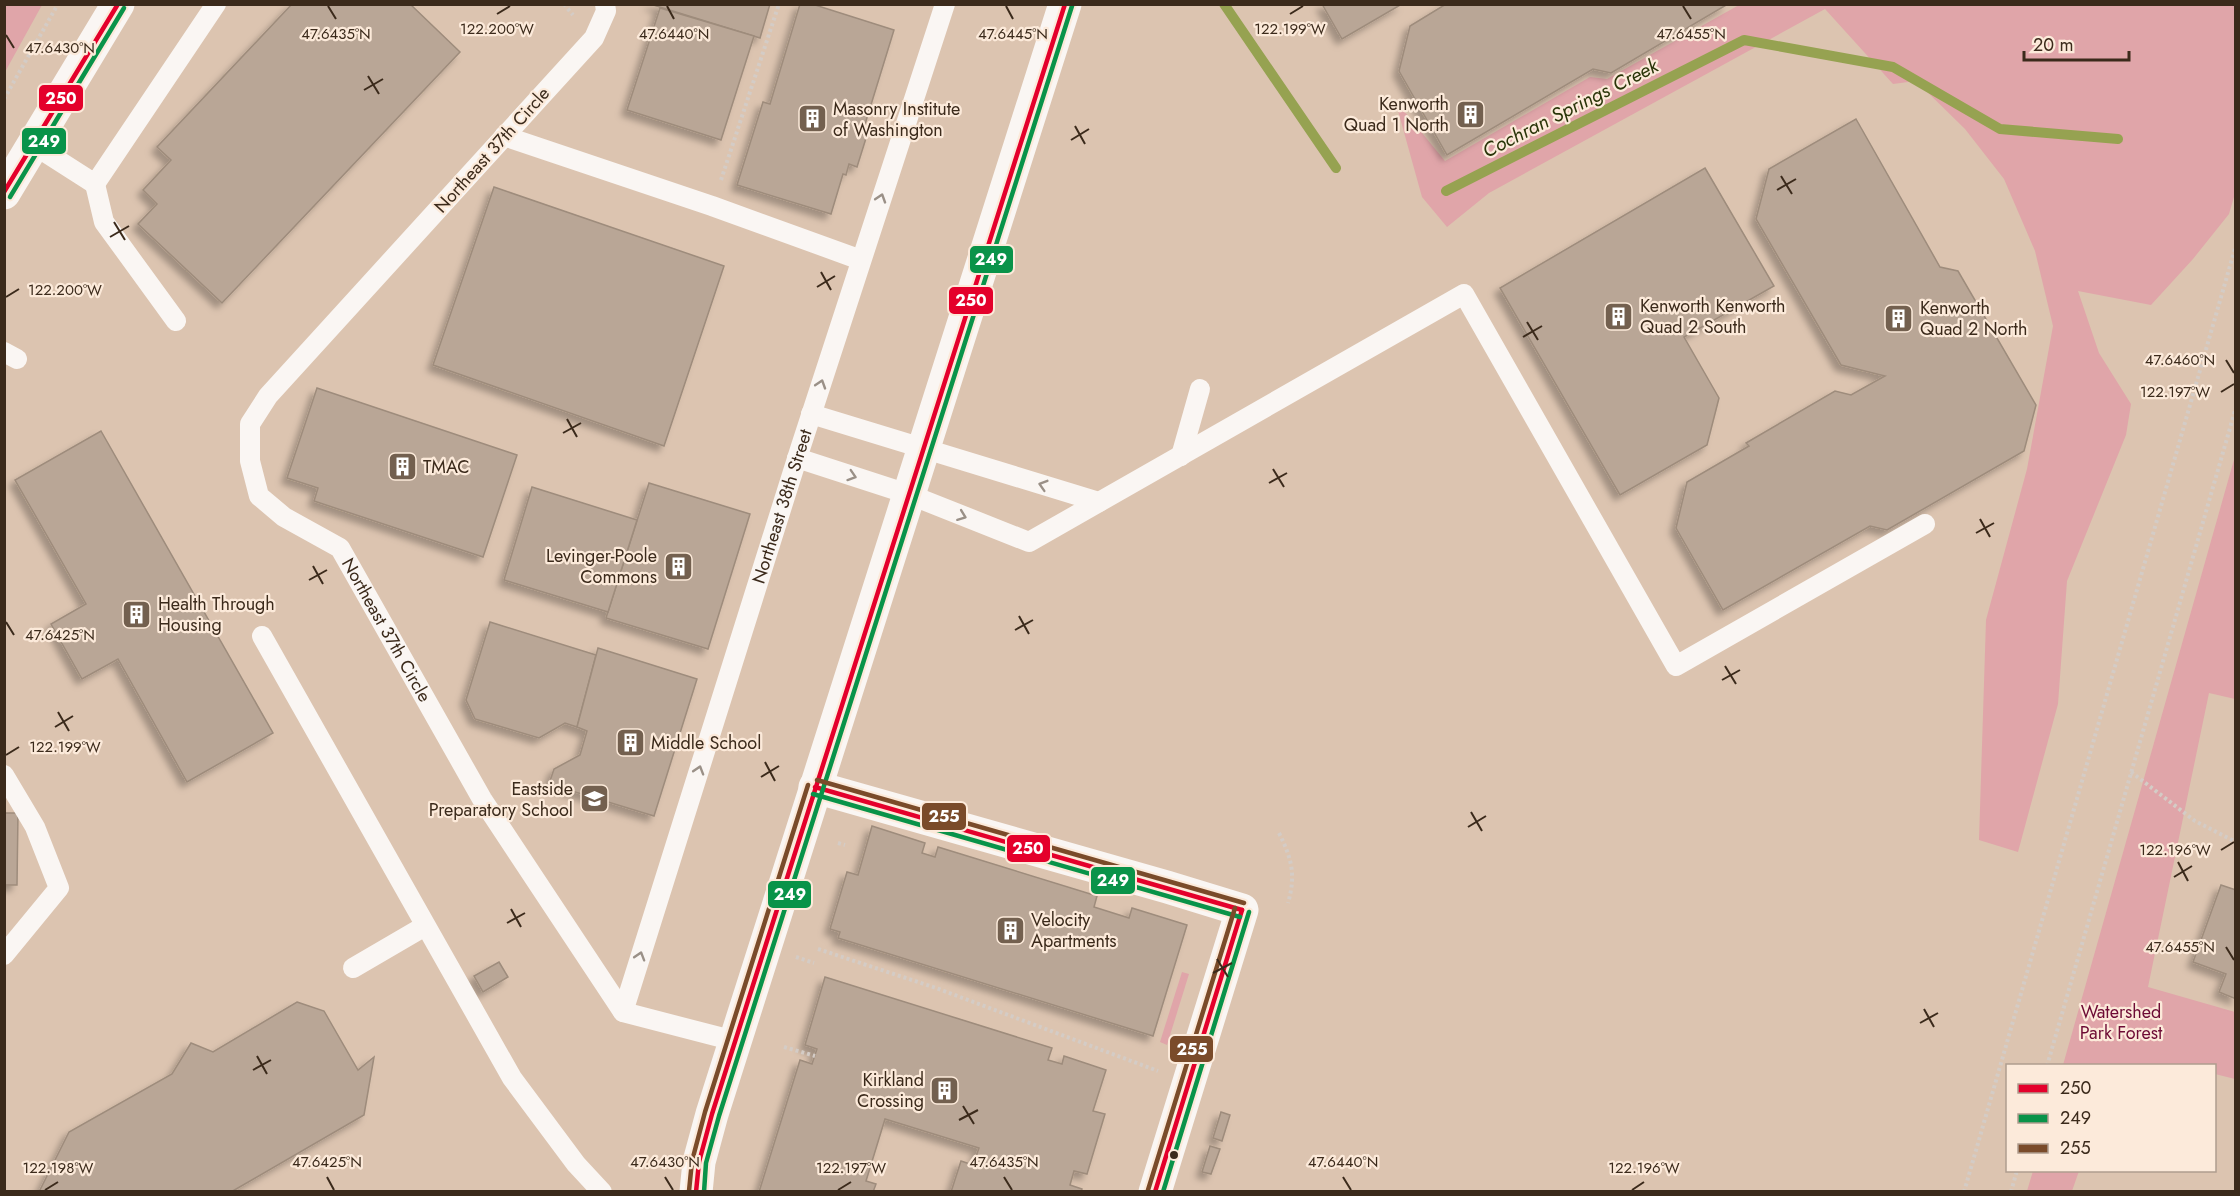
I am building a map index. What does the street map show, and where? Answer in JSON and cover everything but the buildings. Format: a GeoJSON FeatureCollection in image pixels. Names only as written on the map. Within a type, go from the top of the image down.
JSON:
{"type":"FeatureCollection","features":[{"type":"Feature","properties":{"kind":"street"},"geometry":{"type":"LineString","coordinates":[[4,193],[118,4]]}},
{"type":"Feature","properties":{"kind":"street"},"geometry":{"type":"LineString","coordinates":[[696,1191],[699,1162],[735,1041],[908,494],[1030,120],[1065,4]]}},
{"type":"Feature","properties":{"kind":"street"},"geometry":{"type":"LineString","coordinates":[[815,788],[1242,910],[1155,1191]]}},
{"type":"Feature","properties":{"kind":"lane"},"geometry":{"type":"LineString","coordinates":[[95,184],[216,4]]}},
{"type":"Feature","properties":{"kind":"lane","name":"Northeast 37th Circle"},"geometry":{"type":"LineString","coordinates":[[605,4],[606,11],[594,38],[268,396],[249,424],[250,461],[259,496],[284,517],[340,548],[482,799],[623,1012]]}},
{"type":"Feature","properties":{"kind":"lane","name":"Northeast 38th Street"},"geometry":{"type":"LineString","coordinates":[[623,1012],[811,414],[945,4]]}},
{"type":"Feature","properties":{"kind":"lane"},"geometry":{"type":"LineString","coordinates":[[504,136],[712,206],[861,260]]}},
{"type":"Feature","properties":{"kind":"lane"},"geometry":{"type":"LineString","coordinates":[[34,145],[95,184],[104,222],[176,321]]}},
{"type":"Feature","properties":{"kind":"lane"},"geometry":{"type":"LineString","coordinates":[[797,458],[908,494],[1029,542],[1464,294],[1676,666],[1925,524]]}},
{"type":"Feature","properties":{"kind":"lane"},"geometry":{"type":"LineString","coordinates":[[1181,456],[1200,389]]}},
{"type":"Feature","properties":{"kind":"lane"},"geometry":{"type":"LineString","coordinates":[[811,414],[1099,502]]}},
{"type":"Feature","properties":{"kind":"lane"},"geometry":{"type":"LineString","coordinates":[[262,636],[512,1078],[576,1164],[602,1191]]}},
{"type":"Feature","properties":{"kind":"lane"},"geometry":{"type":"LineString","coordinates":[[4,775],[35,827],[59,888],[4,955]]}},
{"type":"Feature","properties":{"kind":"lane"},"geometry":{"type":"LineString","coordinates":[[353,968],[425,926]]}},
{"type":"Feature","properties":{"kind":"lane"},"geometry":{"type":"LineString","coordinates":[[623,1012],[735,1041]]}},
{"type":"Feature","properties":{"kind":"path"},"geometry":{"type":"LineString","coordinates":[[4,99],[58,4]]}},
{"type":"Feature","properties":{"kind":"path"},"geometry":{"type":"LineString","coordinates":[[712,206],[779,4]]}},
{"type":"Feature","properties":{"kind":"path"},"geometry":{"type":"LineString","coordinates":[[1964,1191],[2235,245]]}},
{"type":"Feature","properties":{"kind":"path"},"geometry":{"type":"LineString","coordinates":[[2047,1064],[2235,407]]}},
{"type":"Feature","properties":{"kind":"path"},"geometry":{"type":"LineString","coordinates":[[2131,772],[2195,821],[2235,842]]}},
{"type":"Feature","properties":{"kind":"path"},"geometry":{"type":"LineString","coordinates":[[1280,833],[1290,854],[1293,876],[1288,903]]}},
{"type":"Feature","properties":{"kind":"path"},"geometry":{"type":"LineString","coordinates":[[838,843],[845,845]]}},
{"type":"Feature","properties":{"kind":"path"},"geometry":{"type":"LineString","coordinates":[[818,949],[936,988],[1159,1071]]}},
{"type":"Feature","properties":{"kind":"path"},"geometry":{"type":"LineString","coordinates":[[797,957],[814,963]]}},
{"type":"Feature","properties":{"kind":"path"},"geometry":{"type":"LineString","coordinates":[[784,1047],[815,1056]]}},
{"type":"Feature","properties":{"kind":"path"},"geometry":{"type":"LineString","coordinates":[[2011,1191],[2016,1172]]}},
{"type":"Feature","properties":{"kind":"green space"},"geometry":{"type":"Polygon","coordinates":[[[4,5],[42,5],[5,72],[4,5]]]}},
{"type":"Feature","properties":{"kind":"green space"},"geometry":{"type":"Polygon","coordinates":[[[1739,5],[2235,5],[2236,190],[2229,214],[2193,259],[2151,305],[2078,291],[2099,353],[2131,404],[2126,435],[2067,581],[2058,704],[2018,852],[1979,840],[1986,620],[2027,469],[2053,326],[2035,251],[2004,179],[1965,129],[1916,81],[1893,84],[1825,9],[1489,193],[1447,227],[1422,197],[1395,100],[1445,161],[1590,77],[1607,79],[1739,5]]]}},
{"type":"Feature","properties":{"kind":"green space","name":"Watershed Park Forest"},"geometry":{"type":"Polygon","coordinates":[[[2235,456],[2235,699],[2209,693],[2148,987],[2235,1012],[2235,1079],[2216,1074],[2216,1064],[2063,1064],[2235,456]]]}},
{"type":"Feature","properties":{"kind":"green space"},"geometry":{"type":"Polygon","coordinates":[[[1182,972],[1189,974],[1167,1045],[1160,1042],[1182,972]]]}},
{"type":"Feature","properties":{"kind":"green space"},"geometry":{"type":"Polygon","coordinates":[[[2032,1172],[2079,1172],[2072,1191],[2027,1191],[2032,1172]]]}},
{"type":"Feature","properties":{"kind":"waterway","name":"Cochran Springs Creek"},"geometry":{"type":"LineString","coordinates":[[1224,4],[1336,168]]}},
{"type":"Feature","properties":{"kind":"waterway","name":"Cochran Springs Creek"},"geometry":{"type":"LineString","coordinates":[[1446,191],[1744,40],[1893,67],[2000,129],[2118,139]]}},
{"type":"Feature","properties":{"kind":"transit line","name":"250"},"geometry":{"type":"LineString","coordinates":[[4,192],[118,4]]}},
{"type":"Feature","properties":{"kind":"transit line","name":"250"},"geometry":{"type":"LineString","coordinates":[[696,1192],[699,1162],[712,1114],[1065,4]]}},
{"type":"Feature","properties":{"kind":"transit line","name":"249"},"geometry":{"type":"LineString","coordinates":[[704,1192],[706,1163],[719,1116],[1072,6]]}},
{"type":"Feature","properties":{"kind":"transit line","name":"249"},"geometry":{"type":"LineString","coordinates":[[10,197],[124,8]]}},
{"type":"Feature","properties":{"kind":"transit line","name":"255"},"geometry":{"type":"LineString","coordinates":[[817,780],[1244,903]]}},
{"type":"Feature","properties":{"kind":"transit line","name":"255"},"geometry":{"type":"LineString","coordinates":[[689,1191],[692,1161],[705,1112],[808,785]]}},
{"type":"Feature","properties":{"kind":"transit line","name":"250"},"geometry":{"type":"LineString","coordinates":[[815,787],[1242,910]]}},
{"type":"Feature","properties":{"kind":"transit line","name":"249"},"geometry":{"type":"LineString","coordinates":[[813,794],[1240,917]]}},
{"type":"Feature","properties":{"kind":"transit line","name":"255"},"geometry":{"type":"LineString","coordinates":[[1148,1190],[1235,908]]}},
{"type":"Feature","properties":{"kind":"transit line","name":"250"},"geometry":{"type":"LineString","coordinates":[[1155,1192],[1242,910]]}},
{"type":"Feature","properties":{"kind":"transit line","name":"249"},"geometry":{"type":"LineString","coordinates":[[1163,1192],[1249,912]]}},
{"type":"Feature","properties":{"kind":"place","name":"Kenworth Quad 1 North"},"geometry":{"type":"Point","coordinates":[1470,114]}},
{"type":"Feature","properties":{"kind":"place","name":"Masonry Institute of Washington"},"geometry":{"type":"Point","coordinates":[812,119]}},
{"type":"Feature","properties":{"kind":"place","name":"Kenworth Kenworth Quad 2 South"},"geometry":{"type":"Point","coordinates":[1619,316]}},
{"type":"Feature","properties":{"kind":"place","name":"Kenworth Quad 2 North"},"geometry":{"type":"Point","coordinates":[1899,318]}},
{"type":"Feature","properties":{"kind":"place","name":"TMAC"},"geometry":{"type":"Point","coordinates":[402,467]}},
{"type":"Feature","properties":{"kind":"place","name":"Levinger-Poole Commons"},"geometry":{"type":"Point","coordinates":[678,566]}},
{"type":"Feature","properties":{"kind":"place","name":"Health Through Housing"},"geometry":{"type":"Point","coordinates":[137,614]}},
{"type":"Feature","properties":{"kind":"place","name":"Middle School"},"geometry":{"type":"Point","coordinates":[630,743]}},
{"type":"Feature","properties":{"kind":"place","name":"Eastside Preparatory School"},"geometry":{"type":"Point","coordinates":[594,799]}},
{"type":"Feature","properties":{"kind":"place","name":"Velocity Apartments"},"geometry":{"type":"Point","coordinates":[1010,930]}},
{"type":"Feature","properties":{"kind":"place","name":"Kirkland Crossing"},"geometry":{"type":"Point","coordinates":[945,1090]}}]}
